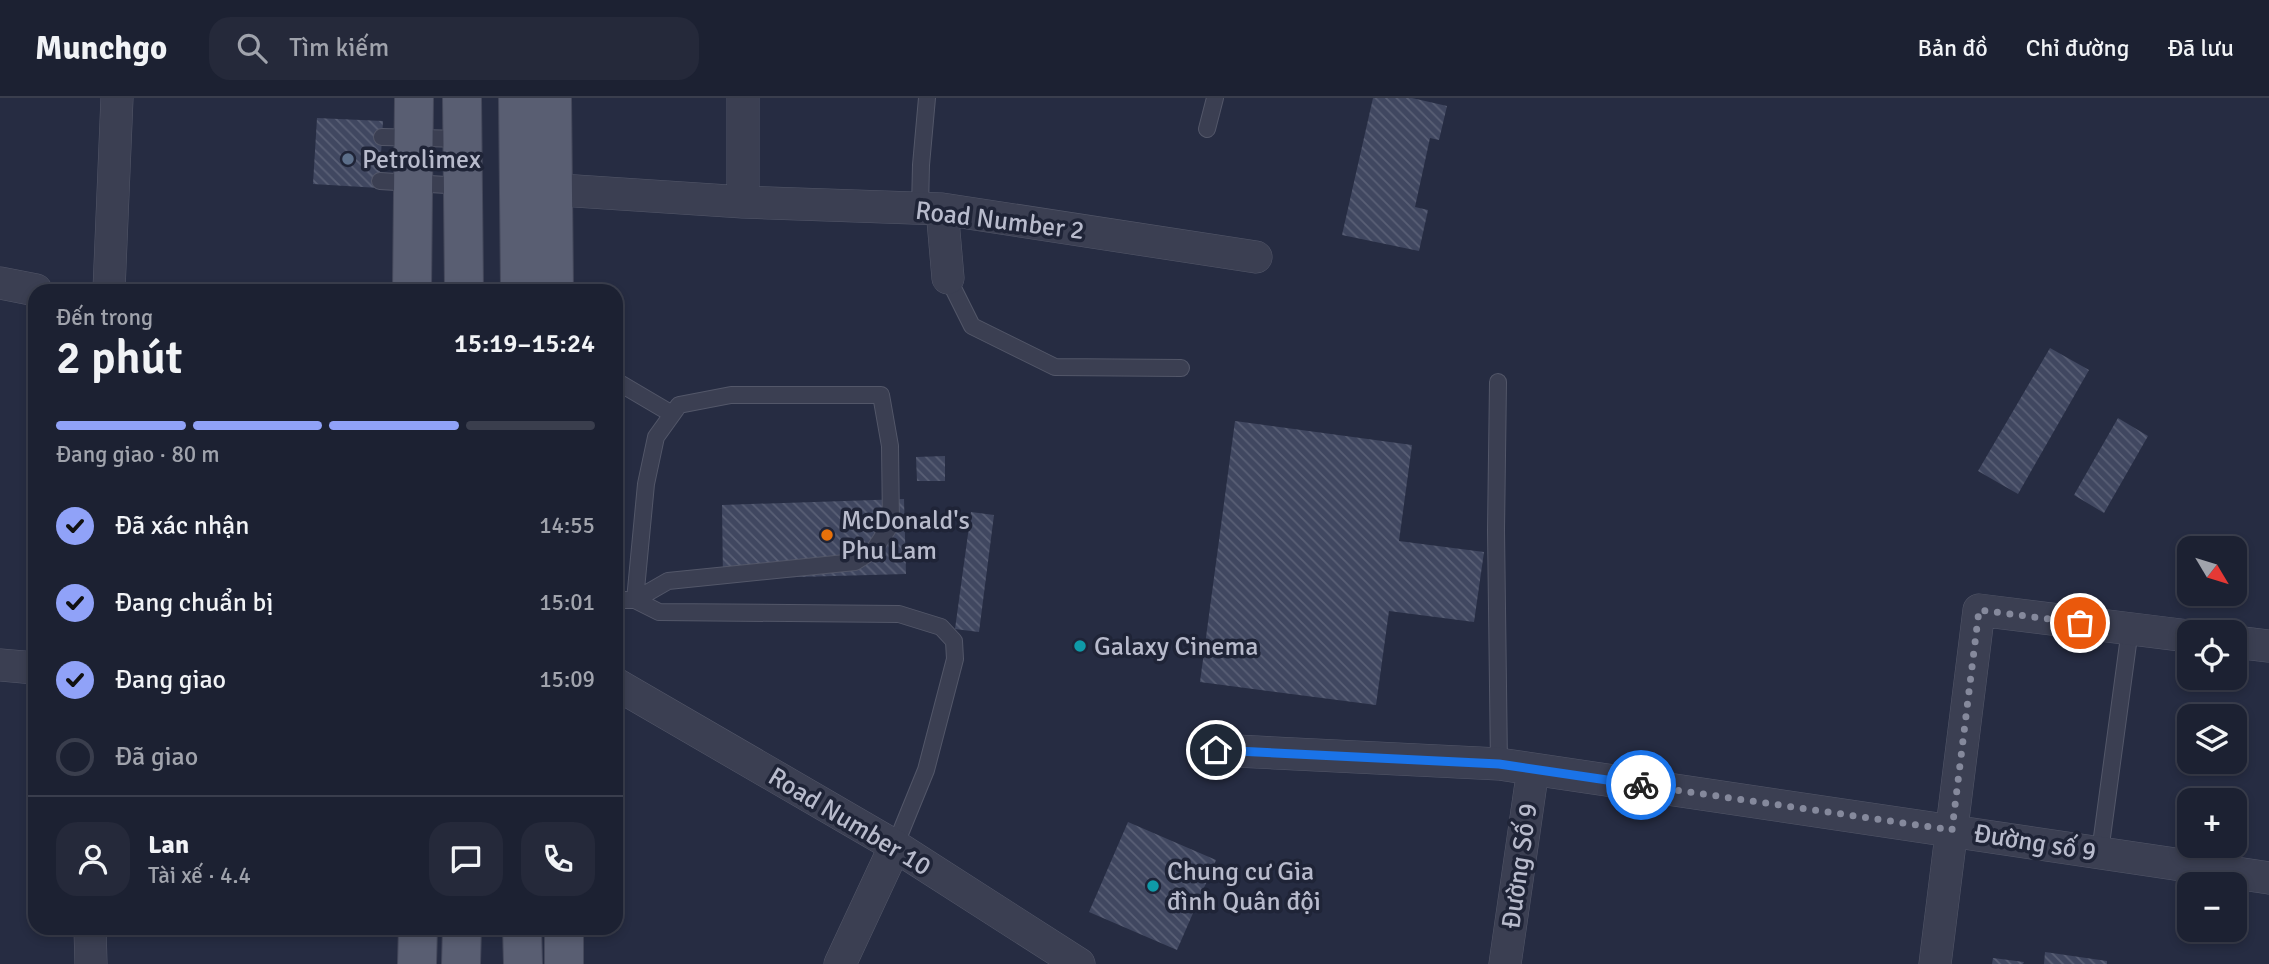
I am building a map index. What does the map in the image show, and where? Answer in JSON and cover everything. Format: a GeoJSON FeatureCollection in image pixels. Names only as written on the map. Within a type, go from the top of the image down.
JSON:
{"type":"FeatureCollection","features":[{"type":"Feature","properties":{"kind":"main road"},"geometry":{"type":"LineString","coordinates":[[411,284],[396,182],[398,137],[414,98]]}},
{"type":"Feature","properties":{"kind":"main road"},"geometry":{"type":"LineString","coordinates":[[462,98],[464,284]]}},
{"type":"Feature","properties":{"kind":"main road"},"geometry":{"type":"LineString","coordinates":[[518,98],[553,284]]}},
{"type":"Feature","properties":{"kind":"main road"},"geometry":{"type":"LineString","coordinates":[[521,284],[552,98]]}},
{"type":"Feature","properties":{"kind":"main road"},"geometry":{"type":"LineString","coordinates":[[417,964],[418,935]]}},
{"type":"Feature","properties":{"kind":"main road"},"geometry":{"type":"LineString","coordinates":[[461,935],[461,964]]}},
{"type":"Feature","properties":{"kind":"main road"},"geometry":{"type":"LineString","coordinates":[[522,935],[523,964]]}},
{"type":"Feature","properties":{"kind":"main road"},"geometry":{"type":"LineString","coordinates":[[564,935],[565,964]]}},
{"type":"Feature","properties":{"kind":"street"},"geometry":{"type":"LineString","coordinates":[[109,284],[117,98]]}},
{"type":"Feature","properties":{"kind":"street"},"geometry":{"type":"LineString","coordinates":[[743,98],[743,202]]}},
{"type":"Feature","properties":{"kind":"street","name":"Road Number 2"},"geometry":{"type":"LineString","coordinates":[[536,189],[743,202],[931,208],[1256,257]]}},
{"type":"Feature","properties":{"kind":"street"},"geometry":{"type":"LineString","coordinates":[[931,208],[948,278]]}},
{"type":"Feature","properties":{"kind":"street"},"geometry":{"type":"LineString","coordinates":[[0,283],[28,288]]}},
{"type":"Feature","properties":{"kind":"street"},"geometry":{"type":"LineString","coordinates":[[1935,964],[1979,610],[2177,635]]}},
{"type":"Feature","properties":{"kind":"street"},"geometry":{"type":"LineString","coordinates":[[2247,643],[2269,646]]}},
{"type":"Feature","properties":{"kind":"street"},"geometry":{"type":"LineString","coordinates":[[0,665],[28,667]]}},
{"type":"Feature","properties":{"kind":"street","name":"Road Number 10"},"geometry":{"type":"LineString","coordinates":[[623,688],[895,846],[1079,964]]}},
{"type":"Feature","properties":{"kind":"street","name":"Đường số 9"},"geometry":{"type":"LineString","coordinates":[[1216,750],[1499,764],[2269,878]]}},
{"type":"Feature","properties":{"kind":"street","name":"Đường Số 9"},"geometry":{"type":"LineString","coordinates":[[1505,964],[1533,769]]}},
{"type":"Feature","properties":{"kind":"street"},"geometry":{"type":"LineString","coordinates":[[840,964],[895,846]]}},
{"type":"Feature","properties":{"kind":"street"},"geometry":{"type":"LineString","coordinates":[[90,935],[92,964]]}},
{"type":"Feature","properties":{"kind":"lane"},"geometry":{"type":"LineString","coordinates":[[927,98],[921,165],[931,208]]}},
{"type":"Feature","properties":{"kind":"lane"},"geometry":{"type":"LineString","coordinates":[[1207,129],[1215,98]]}},
{"type":"Feature","properties":{"kind":"lane"},"geometry":{"type":"LineString","coordinates":[[398,137],[462,139]]}},
{"type":"Feature","properties":{"kind":"lane"},"geometry":{"type":"LineString","coordinates":[[396,182],[463,186]]}},
{"type":"Feature","properties":{"kind":"lane"},"geometry":{"type":"LineString","coordinates":[[948,278],[972,326],[1055,367],[1181,368]]}},
{"type":"Feature","properties":{"kind":"lane"},"geometry":{"type":"LineString","coordinates":[[1498,382],[1496,530],[1499,764]]}},
{"type":"Feature","properties":{"kind":"lane"},"geometry":{"type":"LineString","coordinates":[[623,385],[673,414]]}},
{"type":"Feature","properties":{"kind":"lane"},"geometry":{"type":"LineString","coordinates":[[731,395],[881,395],[890,446],[891,524],[874,550],[855,562],[668,581],[635,600],[646,484],[656,436],[678,405],[731,395]]}},
{"type":"Feature","properties":{"kind":"lane"},"geometry":{"type":"LineString","coordinates":[[623,600],[635,600],[659,612],[899,614],[941,627],[954,641],[955,659],[926,770],[895,846]]}},
{"type":"Feature","properties":{"kind":"lane"},"geometry":{"type":"LineString","coordinates":[[2100,852],[2130,629]]}},
{"type":"Feature","properties":{"kind":"building"},"geometry":{"type":"Polygon","coordinates":[[[1373,98],[1412,98],[1447,106],[1439,140],[1430,138],[1415,207],[1428,210],[1419,251],[1342,235],[1373,98]]]}},
{"type":"Feature","properties":{"kind":"building","name":"Petrolimex"},"geometry":{"type":"Polygon","coordinates":[[[317,118],[383,121],[379,188],[313,184],[317,118]]]}},
{"type":"Feature","properties":{"kind":"building"},"geometry":{"type":"Polygon","coordinates":[[[2050,348],[2089,370],[2018,494],[1978,471],[2050,348]]]}},
{"type":"Feature","properties":{"kind":"building"},"geometry":{"type":"Polygon","coordinates":[[[2118,418],[2148,436],[2104,513],[2074,495],[2118,418]]]}},
{"type":"Feature","properties":{"kind":"building"},"geometry":{"type":"Polygon","coordinates":[[[1235,421],[1412,445],[1399,541],[1484,552],[1474,622],[1389,611],[1376,705],[1200,682],[1235,421]]]}},
{"type":"Feature","properties":{"kind":"building"},"geometry":{"type":"Polygon","coordinates":[[[945,456],[945,481],[917,481],[916,457],[945,456]]]}},
{"type":"Feature","properties":{"kind":"building"},"geometry":{"type":"Polygon","coordinates":[[[904,499],[906,574],[723,579],[722,505],[904,499]]]}},
{"type":"Feature","properties":{"kind":"building"},"geometry":{"type":"Polygon","coordinates":[[[971,512],[994,515],[979,632],[955,629],[971,512]]]}},
{"type":"Feature","properties":{"kind":"building","name":"Chung cư Gia đình Quân đội"},"geometry":{"type":"Polygon","coordinates":[[[1128,822],[1216,860],[1177,950],[1089,912],[1128,822]]]}},
{"type":"Feature","properties":{"kind":"building"},"geometry":{"type":"Polygon","coordinates":[[[2045,952],[2107,961],[2107,964],[2044,964],[2045,952]]]}},
{"type":"Feature","properties":{"kind":"building"},"geometry":{"type":"Polygon","coordinates":[[[1993,958],[2024,962],[1992,964],[1993,958]]]}},
{"type":"Feature","properties":{"kind":"way so far"},"geometry":{"type":"LineString","coordinates":[[1641,785],[1952,830],[1979,610],[2080,623]]}},
{"type":"Feature","properties":{"kind":"place","name":"Petrolimex"},"geometry":{"type":"Point","coordinates":[348,159]}},
{"type":"Feature","properties":{"kind":"place","name":"McDonald's Phu Lam"},"geometry":{"type":"Point","coordinates":[827,535]}},
{"type":"Feature","properties":{"kind":"place","name":"Galaxy Cinema"},"geometry":{"type":"Point","coordinates":[1080,646]}},
{"type":"Feature","properties":{"kind":"place","name":"Chung cư Gia đình Quân đội"},"geometry":{"type":"Point","coordinates":[1153,886]}},
{"type":"Feature","properties":{"kind":"route"},"geometry":{"type":"LineString","coordinates":[[1216,750],[1499,764],[1641,785]]}}]}
